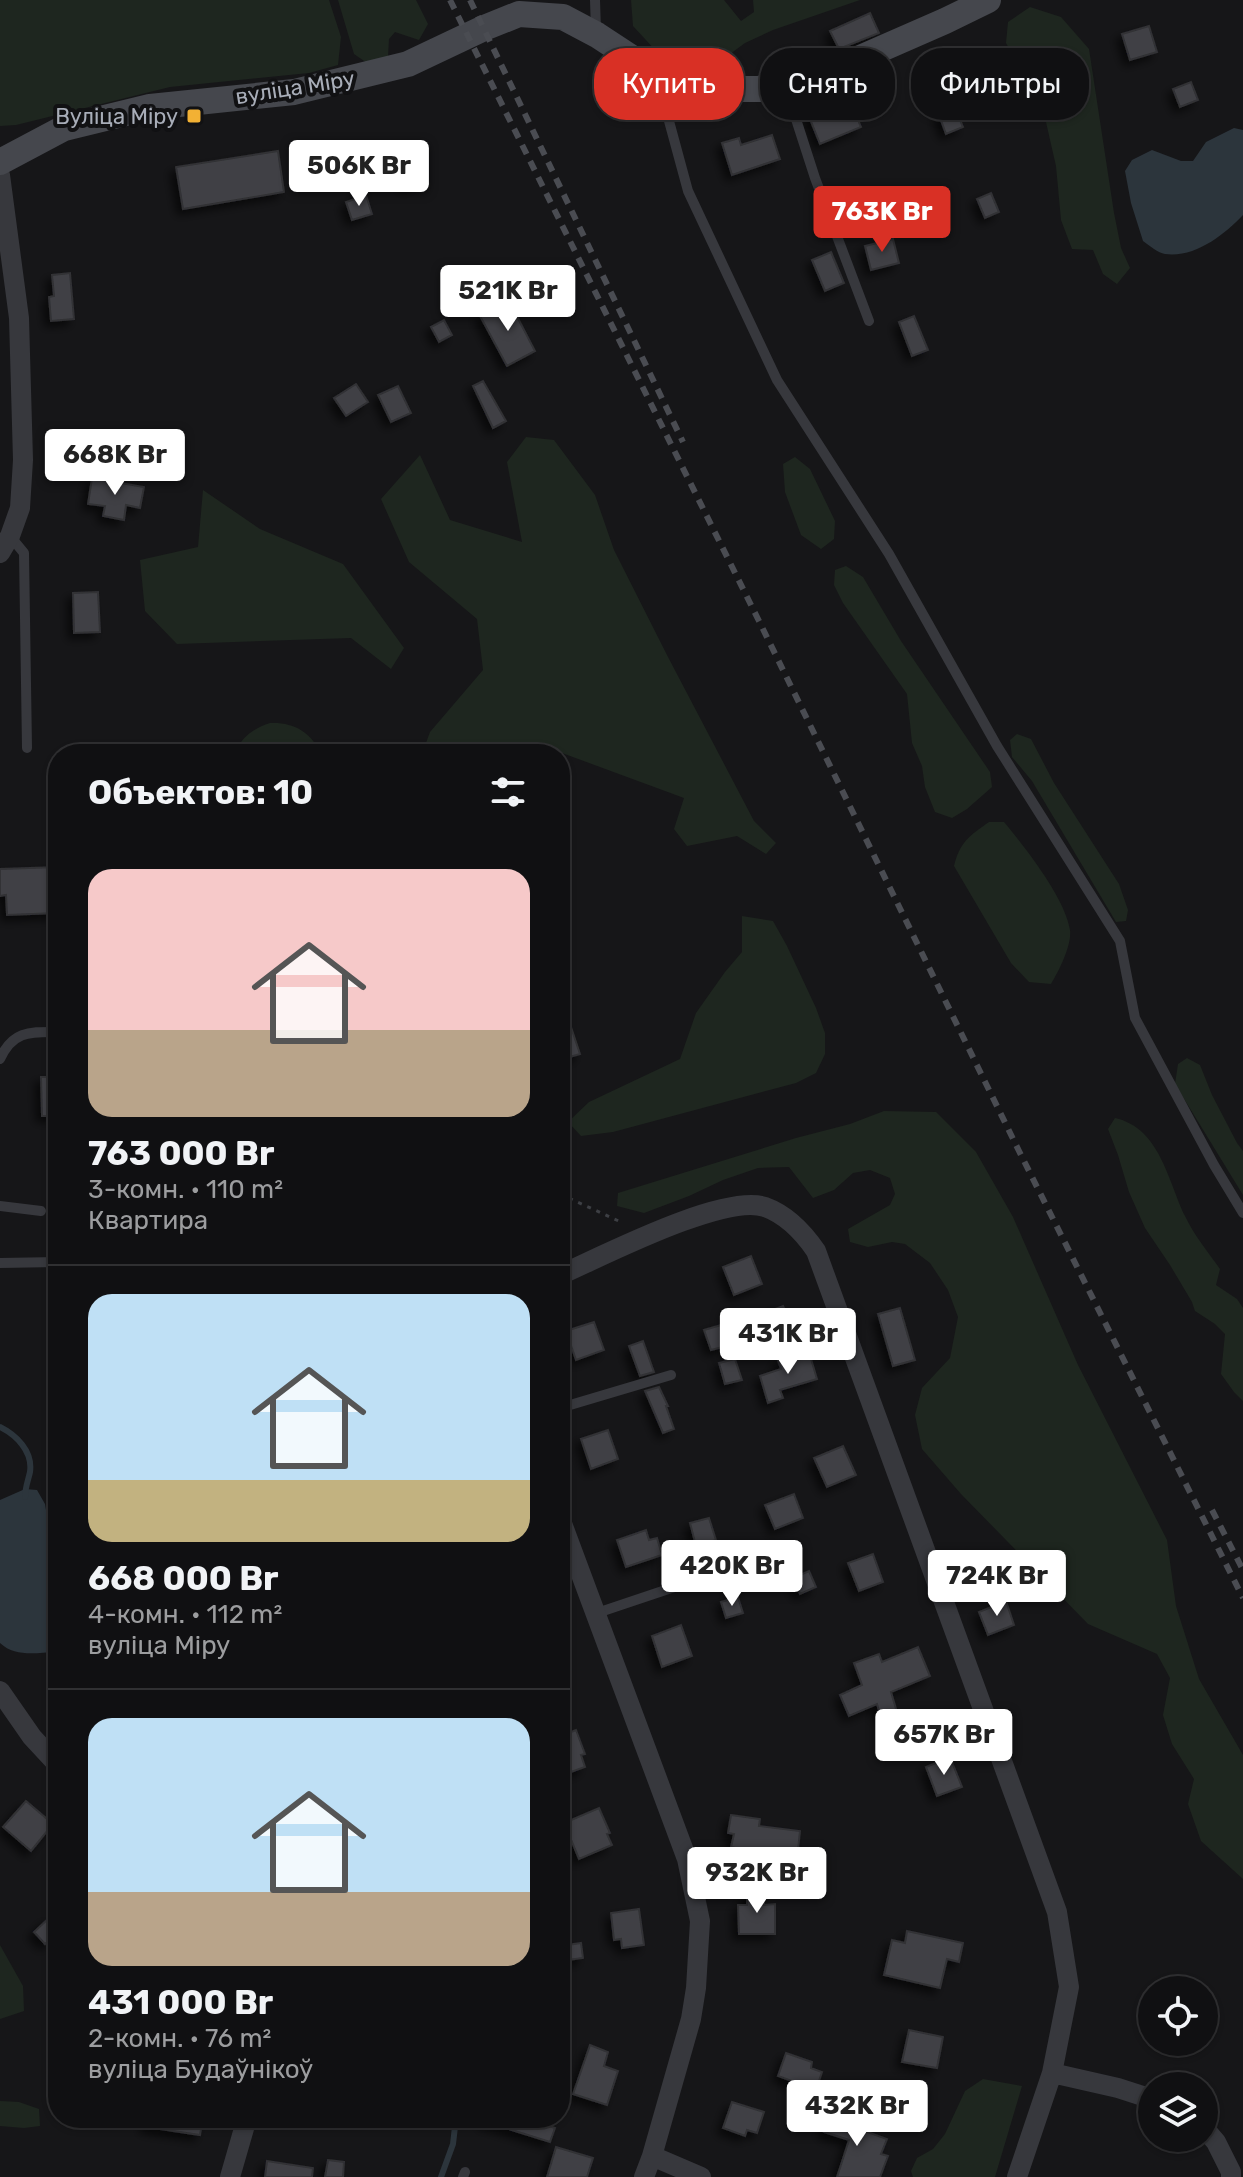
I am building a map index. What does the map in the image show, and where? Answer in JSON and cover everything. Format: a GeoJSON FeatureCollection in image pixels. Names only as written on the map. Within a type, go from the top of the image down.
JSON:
{"type":"FeatureCollection","features":[{"type":"Feature","properties":{"kind":"street","name":"вуліца Міру"},"geometry":{"type":"LineString","coordinates":[[883,48],[988,0]]}},
{"type":"Feature","properties":{"kind":"street","name":"вуліца Міру"},"geometry":{"type":"LineString","coordinates":[[0,162],[64,128],[150,107],[294,92],[408,64],[519,14],[563,17],[617,48]]}},
{"type":"Feature","properties":{"kind":"street"},"geometry":{"type":"LineString","coordinates":[[0,175],[19,318],[23,460],[20,508],[5,544]]}},
{"type":"Feature","properties":{"kind":"street"},"geometry":{"type":"LineString","coordinates":[[570,1271],[682,1220],[731,1207],[762,1206],[800,1229],[816,1251],[1057,1912],[1069,1987],[1052,2073],[1017,2177]]}},
{"type":"Feature","properties":{"kind":"street"},"geometry":{"type":"LineString","coordinates":[[570,1544],[687,1859],[700,1921],[691,2019],[644,2177]]}},
{"type":"Feature","properties":{"kind":"street"},"geometry":{"type":"LineString","coordinates":[[0,1691],[48,1754]]}},
{"type":"Feature","properties":{"kind":"street"},"geometry":{"type":"LineString","coordinates":[[1052,2073],[1138,2094]]}},
{"type":"Feature","properties":{"kind":"street"},"geometry":{"type":"LineString","coordinates":[[230,2177],[244,2128]]}},
{"type":"Feature","properties":{"kind":"street"},"geometry":{"type":"LineString","coordinates":[[1218,2146],[1231,2177]]}},
{"type":"Feature","properties":{"kind":"street"},"geometry":{"type":"LineString","coordinates":[[652,2156],[701,2177]]}},
{"type":"Feature","properties":{"kind":"lane"},"geometry":{"type":"LineString","coordinates":[[595,0],[597,35]]}},
{"type":"Feature","properties":{"kind":"lane"},"geometry":{"type":"LineString","coordinates":[[669,120],[688,191],[777,380],[889,554],[997,746],[1120,941],[1135,1018],[1243,1213]]}},
{"type":"Feature","properties":{"kind":"lane"},"geometry":{"type":"LineString","coordinates":[[796,120],[869,321]]}},
{"type":"Feature","properties":{"kind":"lane"},"geometry":{"type":"LineString","coordinates":[[5,544],[24,553],[27,748]]}},
{"type":"Feature","properties":{"kind":"lane"},"geometry":{"type":"LineString","coordinates":[[0,1059],[5,1047],[25,1032],[48,1032]]}},
{"type":"Feature","properties":{"kind":"lane"},"geometry":{"type":"LineString","coordinates":[[0,1206],[41,1211]]}},
{"type":"Feature","properties":{"kind":"lane"},"geometry":{"type":"LineString","coordinates":[[0,1263],[48,1262]]}},
{"type":"Feature","properties":{"kind":"lane"},"geometry":{"type":"LineString","coordinates":[[570,1405],[671,1375]]}},
{"type":"Feature","properties":{"kind":"lane"},"geometry":{"type":"LineString","coordinates":[[597,1613],[749,1562]]}},
{"type":"Feature","properties":{"kind":"path"},"geometry":{"type":"LineString","coordinates":[[570,1199],[648,1236]]}},
{"type":"Feature","properties":{"kind":"shaded area"},"geometry":{"type":"Polygon","coordinates":[[[0,0],[329,0],[341,37],[338,65],[309,73],[170,87],[16,125],[0,126],[0,0]]]}},
{"type":"Feature","properties":{"kind":"shaded area"},"geometry":{"type":"Polygon","coordinates":[[[338,0],[416,0],[428,24],[419,40],[395,32],[389,39],[388,57],[370,65],[354,54],[338,0]]]}},
{"type":"Feature","properties":{"kind":"shaded area"},"geometry":{"type":"Polygon","coordinates":[[[631,0],[724,0],[741,21],[754,12],[753,0],[860,0],[773,30],[738,48],[653,48],[633,26],[631,0]]]}},
{"type":"Feature","properties":{"kind":"shaded area"},"geometry":{"type":"Polygon","coordinates":[[[1030,7],[1061,17],[1088,48],[1009,48],[1006,43],[1008,22],[1030,7]]]}},
{"type":"Feature","properties":{"kind":"shaded area"},"geometry":{"type":"Polygon","coordinates":[[[1089,49],[1114,213],[1121,248],[1130,268],[1117,284],[1103,274],[1093,250],[1072,249],[1061,220],[1056,166],[1046,120],[1089,120],[1089,49]]]}},
{"type":"Feature","properties":{"kind":"shaded area"},"geometry":{"type":"Polygon","coordinates":[[[1234,128],[1243,130],[1243,215],[1208,244],[1187,252],[1162,253],[1143,241],[1125,171],[1132,160],[1152,150],[1181,161],[1193,161],[1206,142],[1234,128]]]}},
{"type":"Feature","properties":{"kind":"shaded area"},"geometry":{"type":"Polygon","coordinates":[[[526,437],[554,440],[595,495],[614,550],[668,657],[754,821],[776,843],[766,854],[737,836],[687,846],[674,829],[684,798],[570,756],[570,744],[426,744],[430,732],[483,670],[477,619],[409,562],[381,499],[420,455],[450,520],[522,542],[507,462],[526,437]]]}},
{"type":"Feature","properties":{"kind":"shaded area"},"geometry":{"type":"Polygon","coordinates":[[[795,457],[810,469],[835,521],[834,539],[821,549],[801,535],[785,492],[783,464],[795,457]]]}},
{"type":"Feature","properties":{"kind":"shaded area"},"geometry":{"type":"Polygon","coordinates":[[[203,490],[260,529],[343,564],[404,648],[391,669],[351,638],[177,644],[145,611],[140,560],[198,547],[203,490]]]}},
{"type":"Feature","properties":{"kind":"shaded area"},"geometry":{"type":"Polygon","coordinates":[[[846,566],[863,577],[901,641],[990,772],[992,787],[952,818],[935,812],[925,787],[922,766],[912,743],[907,694],[843,603],[834,585],[835,570],[846,566]]]}},
{"type":"Feature","properties":{"kind":"shaded area"},"geometry":{"type":"Polygon","coordinates":[[[270,723],[287,724],[307,734],[315,744],[239,744],[258,728],[270,723]]]}},
{"type":"Feature","properties":{"kind":"shaded area"},"geometry":{"type":"Polygon","coordinates":[[[1017,734],[1031,739],[1054,783],[1119,884],[1128,910],[1126,921],[1116,922],[1032,781],[1012,757],[1010,740],[1017,734]]]}},
{"type":"Feature","properties":{"kind":"shaded area"},"geometry":{"type":"Polygon","coordinates":[[[989,822],[1004,822],[1043,873],[1067,917],[1069,943],[1051,984],[1029,982],[1011,963],[954,866],[966,840],[989,822]]]}},
{"type":"Feature","properties":{"kind":"shaded area"},"geometry":{"type":"Polygon","coordinates":[[[742,916],[773,921],[825,1033],[825,1054],[816,1073],[796,1083],[613,1132],[581,1136],[570,1120],[589,1102],[680,1059],[696,1013],[742,952],[742,916]]]}},
{"type":"Feature","properties":{"kind":"shaded area"},"geometry":{"type":"Polygon","coordinates":[[[1187,1058],[1200,1065],[1212,1095],[1243,1151],[1243,1195],[1175,1084],[1178,1064],[1187,1058]]]}},
{"type":"Feature","properties":{"kind":"shaded area"},"geometry":{"type":"Polygon","coordinates":[[[884,1111],[936,1112],[976,1152],[1013,1217],[1078,1365],[1167,1540],[1176,1606],[1199,1679],[1243,1755],[1243,1879],[1201,1841],[1188,1804],[1194,1779],[1172,1744],[1163,1715],[1170,1678],[1157,1654],[1088,1624],[961,1494],[922,1449],[915,1415],[922,1388],[950,1358],[958,1317],[948,1290],[930,1263],[905,1244],[892,1242],[868,1247],[850,1242],[848,1229],[890,1205],[895,1194],[890,1178],[870,1170],[853,1173],[834,1190],[813,1198],[789,1167],[758,1168],[644,1213],[617,1206],[618,1193],[850,1124],[884,1111]]]}},
{"type":"Feature","properties":{"kind":"shaded area"},"geometry":{"type":"Polygon","coordinates":[[[1115,1118],[1143,1133],[1152,1144],[1189,1223],[1220,1269],[1216,1285],[1237,1299],[1243,1308],[1243,1401],[1221,1374],[1225,1334],[1195,1311],[1145,1228],[1108,1129],[1115,1118]]]}},
{"type":"Feature","properties":{"kind":"shaded area"},"geometry":{"type":"Polygon","coordinates":[[[25,1489],[37,1490],[45,1504],[48,1522],[48,1652],[19,1652],[0,1643],[0,1500],[25,1489]]]}},
{"type":"Feature","properties":{"kind":"shaded area"},"geometry":{"type":"Polygon","coordinates":[[[0,1945],[23,1986],[24,2011],[0,2019],[0,1945]]]}},
{"type":"Feature","properties":{"kind":"shaded area"},"geometry":{"type":"Polygon","coordinates":[[[983,2079],[1022,2086],[995,2177],[913,2177],[911,2171],[917,2158],[933,2149],[945,2134],[965,2091],[983,2079]]]}},
{"type":"Feature","properties":{"kind":"shaded area"},"geometry":{"type":"Polygon","coordinates":[[[0,2101],[19,2102],[39,2109],[40,2126],[0,2126],[0,2101]]]}},
{"type":"Feature","properties":{"kind":"building"},"geometry":{"type":"Polygon","coordinates":[[[870,13],[879,33],[838,48],[830,31],[870,13]]]}},
{"type":"Feature","properties":{"kind":"building"},"geometry":{"type":"Polygon","coordinates":[[[1149,26],[1157,52],[1130,60],[1122,34],[1149,26]]]}},
{"type":"Feature","properties":{"kind":"building"},"geometry":{"type":"Polygon","coordinates":[[[1191,82],[1198,100],[1180,107],[1173,89],[1191,82]]]}},
{"type":"Feature","properties":{"kind":"building"},"geometry":{"type":"Polygon","coordinates":[[[810,120],[858,120],[861,127],[820,144],[810,120]]]}},
{"type":"Feature","properties":{"kind":"building"},"geometry":{"type":"Polygon","coordinates":[[[941,120],[960,120],[963,127],[946,134],[941,120]]]}},
{"type":"Feature","properties":{"kind":"building"},"geometry":{"type":"Polygon","coordinates":[[[772,135],[780,159],[732,175],[722,143],[739,138],[741,145],[772,135]]]}},
{"type":"Feature","properties":{"kind":"building"},"geometry":{"type":"Polygon","coordinates":[[[278,151],[284,192],[183,209],[176,167],[278,151]]]}},
{"type":"Feature","properties":{"kind":"building"},"geometry":{"type":"Polygon","coordinates":[[[414,163],[423,178],[408,187],[399,173],[414,163]]]}},
{"type":"Feature","properties":{"kind":"building"},"geometry":{"type":"Polygon","coordinates":[[[991,193],[999,212],[985,218],[977,199],[991,193]]]}},
{"type":"Feature","properties":{"kind":"building"},"geometry":{"type":"Polygon","coordinates":[[[366,195],[372,214],[352,220],[346,202],[366,195]]]}},
{"type":"Feature","properties":{"kind":"building"},"geometry":{"type":"Polygon","coordinates":[[[893,239],[899,263],[871,270],[865,246],[893,239]]]}},
{"type":"Feature","properties":{"kind":"building"},"geometry":{"type":"Polygon","coordinates":[[[831,252],[844,283],[825,291],[812,260],[831,252]]]}},
{"type":"Feature","properties":{"kind":"building"},"geometry":{"type":"Polygon","coordinates":[[[70,273],[74,319],[51,321],[49,297],[54,296],[52,275],[70,273]]]}},
{"type":"Feature","properties":{"kind":"building"},"geometry":{"type":"Polygon","coordinates":[[[509,301],[535,351],[507,366],[480,316],[509,301]]]}},
{"type":"Feature","properties":{"kind":"building"},"geometry":{"type":"Polygon","coordinates":[[[914,316],[928,350],[912,356],[899,322],[914,316]]]}},
{"type":"Feature","properties":{"kind":"building"},"geometry":{"type":"Polygon","coordinates":[[[444,320],[452,335],[439,342],[431,327],[444,320]]]}},
{"type":"Feature","properties":{"kind":"building"},"geometry":{"type":"Polygon","coordinates":[[[483,381],[506,421],[493,428],[473,386],[483,381]]]}},
{"type":"Feature","properties":{"kind":"building"},"geometry":{"type":"Polygon","coordinates":[[[356,384],[368,402],[346,416],[334,398],[356,384]]]}},
{"type":"Feature","properties":{"kind":"building"},"geometry":{"type":"Polygon","coordinates":[[[398,386],[411,413],[391,422],[378,395],[398,386]]]}},
{"type":"Feature","properties":{"kind":"building"},"geometry":{"type":"Polygon","coordinates":[[[92,478],[144,487],[140,508],[126,505],[124,520],[103,516],[105,506],[88,504],[92,478]]]}},
{"type":"Feature","properties":{"kind":"building"},"geometry":{"type":"Polygon","coordinates":[[[98,592],[100,632],[74,633],[73,593],[98,592]]]}},
{"type":"Feature","properties":{"kind":"building"},"geometry":{"type":"Polygon","coordinates":[[[48,867],[48,913],[7,915],[6,895],[0,896],[0,869],[48,867]]]}},
{"type":"Feature","properties":{"kind":"building"},"geometry":{"type":"Polygon","coordinates":[[[570,1024],[580,1054],[570,1057],[570,1024]]]}},
{"type":"Feature","properties":{"kind":"building"},"geometry":{"type":"Polygon","coordinates":[[[41,1077],[48,1077],[48,1116],[42,1116],[41,1077]]]}},
{"type":"Feature","properties":{"kind":"building"},"geometry":{"type":"Polygon","coordinates":[[[751,1256],[762,1284],[734,1295],[723,1267],[751,1256]]]}},
{"type":"Feature","properties":{"kind":"building"},"geometry":{"type":"Polygon","coordinates":[[[783,1306],[790,1321],[766,1331],[760,1315],[783,1306]]]}},
{"type":"Feature","properties":{"kind":"building"},"geometry":{"type":"Polygon","coordinates":[[[900,1308],[915,1360],[893,1366],[878,1314],[900,1308]]]}},
{"type":"Feature","properties":{"kind":"building"},"geometry":{"type":"Polygon","coordinates":[[[594,1322],[604,1350],[576,1360],[570,1343],[570,1330],[594,1322]]]}},
{"type":"Feature","properties":{"kind":"building"},"geometry":{"type":"Polygon","coordinates":[[[721,1325],[727,1346],[711,1350],[704,1330],[721,1325]]]}},
{"type":"Feature","properties":{"kind":"building"},"geometry":{"type":"Polygon","coordinates":[[[643,1341],[654,1372],[640,1376],[629,1346],[643,1341]]]}},
{"type":"Feature","properties":{"kind":"building"},"geometry":{"type":"Polygon","coordinates":[[[809,1352],[817,1379],[780,1390],[783,1398],[768,1403],[760,1376],[781,1369],[778,1361],[809,1352]]]}},
{"type":"Feature","properties":{"kind":"building"},"geometry":{"type":"Polygon","coordinates":[[[735,1359],[742,1380],[725,1384],[719,1363],[735,1359]]]}},
{"type":"Feature","properties":{"kind":"building"},"geometry":{"type":"Polygon","coordinates":[[[659,1387],[674,1429],[663,1433],[645,1391],[659,1387]]]}},
{"type":"Feature","properties":{"kind":"building"},"geometry":{"type":"Polygon","coordinates":[[[608,1430],[618,1459],[591,1469],[581,1439],[608,1430]]]}},
{"type":"Feature","properties":{"kind":"building"},"geometry":{"type":"Polygon","coordinates":[[[843,1446],[856,1475],[827,1487],[814,1458],[843,1446]]]}},
{"type":"Feature","properties":{"kind":"building"},"geometry":{"type":"Polygon","coordinates":[[[794,1494],[803,1518],[775,1529],[765,1505],[794,1494]]]}},
{"type":"Feature","properties":{"kind":"building"},"geometry":{"type":"Polygon","coordinates":[[[709,1518],[716,1540],[696,1546],[690,1523],[709,1518]]]}},
{"type":"Feature","properties":{"kind":"building"},"geometry":{"type":"Polygon","coordinates":[[[646,1530],[649,1540],[657,1538],[662,1555],[626,1567],[617,1540],[646,1530]]]}},
{"type":"Feature","properties":{"kind":"building"},"geometry":{"type":"Polygon","coordinates":[[[873,1554],[883,1582],[859,1591],[848,1563],[873,1554]]]}},
{"type":"Feature","properties":{"kind":"building"},"geometry":{"type":"Polygon","coordinates":[[[809,1571],[816,1587],[800,1594],[793,1578],[809,1571]]]}},
{"type":"Feature","properties":{"kind":"building"},"geometry":{"type":"Polygon","coordinates":[[[738,1597],[743,1613],[726,1618],[721,1602],[738,1597]]]}},
{"type":"Feature","properties":{"kind":"building"},"geometry":{"type":"Polygon","coordinates":[[[1006,1601],[1014,1625],[988,1635],[979,1612],[1006,1601]]]}},
{"type":"Feature","properties":{"kind":"building"},"geometry":{"type":"Polygon","coordinates":[[[681,1625],[692,1656],[662,1667],[652,1636],[681,1625]]]}},
{"type":"Feature","properties":{"kind":"building"},"geometry":{"type":"Polygon","coordinates":[[[918,1647],[930,1676],[891,1692],[897,1712],[881,1718],[877,1704],[849,1716],[840,1695],[862,1685],[854,1663],[879,1654],[882,1662],[918,1647]]]}},
{"type":"Feature","properties":{"kind":"building"},"geometry":{"type":"Polygon","coordinates":[[[576,1730],[585,1754],[581,1755],[585,1767],[570,1772],[570,1732],[576,1730]]]}},
{"type":"Feature","properties":{"kind":"building"},"geometry":{"type":"Polygon","coordinates":[[[950,1757],[962,1787],[937,1796],[926,1767],[950,1757]]]}},
{"type":"Feature","properties":{"kind":"building"},"geometry":{"type":"Polygon","coordinates":[[[26,1801],[48,1820],[48,1830],[31,1851],[3,1827],[26,1801]]]}},
{"type":"Feature","properties":{"kind":"building"},"geometry":{"type":"Polygon","coordinates":[[[599,1808],[612,1845],[579,1859],[570,1837],[570,1820],[599,1808]]]}},
{"type":"Feature","properties":{"kind":"building"},"geometry":{"type":"Polygon","coordinates":[[[731,1815],[760,1819],[759,1826],[800,1831],[798,1850],[782,1848],[780,1865],[765,1863],[765,1857],[734,1852],[735,1848],[731,1847],[734,1834],[728,1833],[731,1815]]]}},
{"type":"Feature","properties":{"kind":"building"},"geometry":{"type":"Polygon","coordinates":[[[764,1888],[764,1905],[775,1904],[775,1934],[739,1934],[738,1905],[747,1905],[747,1889],[764,1888]]]}},
{"type":"Feature","properties":{"kind":"building"},"geometry":{"type":"Polygon","coordinates":[[[639,1909],[644,1945],[622,1948],[621,1939],[614,1940],[611,1913],[639,1909]]]}},
{"type":"Feature","properties":{"kind":"building"},"geometry":{"type":"Polygon","coordinates":[[[48,1919],[48,1941],[45,1944],[34,1932],[48,1919]]]}},
{"type":"Feature","properties":{"kind":"building"},"geometry":{"type":"Polygon","coordinates":[[[907,1931],[963,1943],[959,1962],[947,1959],[940,1988],[884,1975],[892,1940],[905,1943],[907,1931]]]}},
{"type":"Feature","properties":{"kind":"building"},"geometry":{"type":"Polygon","coordinates":[[[581,1943],[583,1958],[570,1960],[570,1945],[581,1943]]]}},
{"type":"Feature","properties":{"kind":"building"},"geometry":{"type":"Polygon","coordinates":[[[909,2030],[943,2037],[937,2068],[902,2062],[909,2030]]]}},
{"type":"Feature","properties":{"kind":"building"},"geometry":{"type":"Polygon","coordinates":[[[590,2045],[608,2052],[604,2066],[618,2071],[607,2105],[573,2094],[590,2045]]]}},
{"type":"Feature","properties":{"kind":"building"},"geometry":{"type":"Polygon","coordinates":[[[786,2053],[812,2062],[811,2068],[822,2072],[816,2090],[778,2076],[786,2053]]]}},
{"type":"Feature","properties":{"kind":"building"},"geometry":{"type":"Polygon","coordinates":[[[732,2102],[764,2112],[757,2133],[747,2130],[745,2136],[723,2128],[732,2102]]]}},
{"type":"Feature","properties":{"kind":"building"},"geometry":{"type":"Polygon","coordinates":[[[832,2107],[846,2112],[843,2123],[887,2139],[881,2154],[888,2156],[880,2177],[837,2177],[849,2140],[824,2132],[832,2107]]]}},
{"type":"Feature","properties":{"kind":"building"},"geometry":{"type":"Polygon","coordinates":[[[153,2128],[201,2128],[200,2135],[153,2128]]]}},
{"type":"Feature","properties":{"kind":"building"},"geometry":{"type":"Polygon","coordinates":[[[505,2128],[555,2128],[550,2142],[505,2128]]]}},
{"type":"Feature","properties":{"kind":"building"},"geometry":{"type":"Polygon","coordinates":[[[556,2147],[593,2158],[587,2177],[547,2177],[556,2147]]]}},
{"type":"Feature","properties":{"kind":"building"},"geometry":{"type":"Polygon","coordinates":[[[328,2160],[344,2162],[343,2177],[325,2177],[328,2160]]]}},
{"type":"Feature","properties":{"kind":"building"},"geometry":{"type":"Polygon","coordinates":[[[267,2161],[313,2168],[312,2177],[265,2177],[267,2161]]]}},
{"type":"Feature","properties":{"kind":"waterway"},"geometry":{"type":"LineString","coordinates":[[0,1427],[17,1439],[29,1457],[30,1472],[25,1497]]}},
{"type":"Feature","properties":{"kind":"waterway"},"geometry":{"type":"LineString","coordinates":[[441,2177],[453,2144],[455,2128]]}},
{"type":"Feature","properties":{"kind":"railway"},"geometry":{"type":"LineString","coordinates":[[450,0],[1243,1598]]}},
{"type":"Feature","properties":{"kind":"railway"},"geometry":{"type":"LineString","coordinates":[[470,0],[683,442]]}},
{"type":"Feature","properties":{"kind":"railway"},"geometry":{"type":"LineString","coordinates":[[1212,1510],[1243,1570]]}},
{"type":"Feature","properties":{"kind":"place","name":"Вуліца Міру"},"geometry":{"type":"Point","coordinates":[194,116]}}]}
